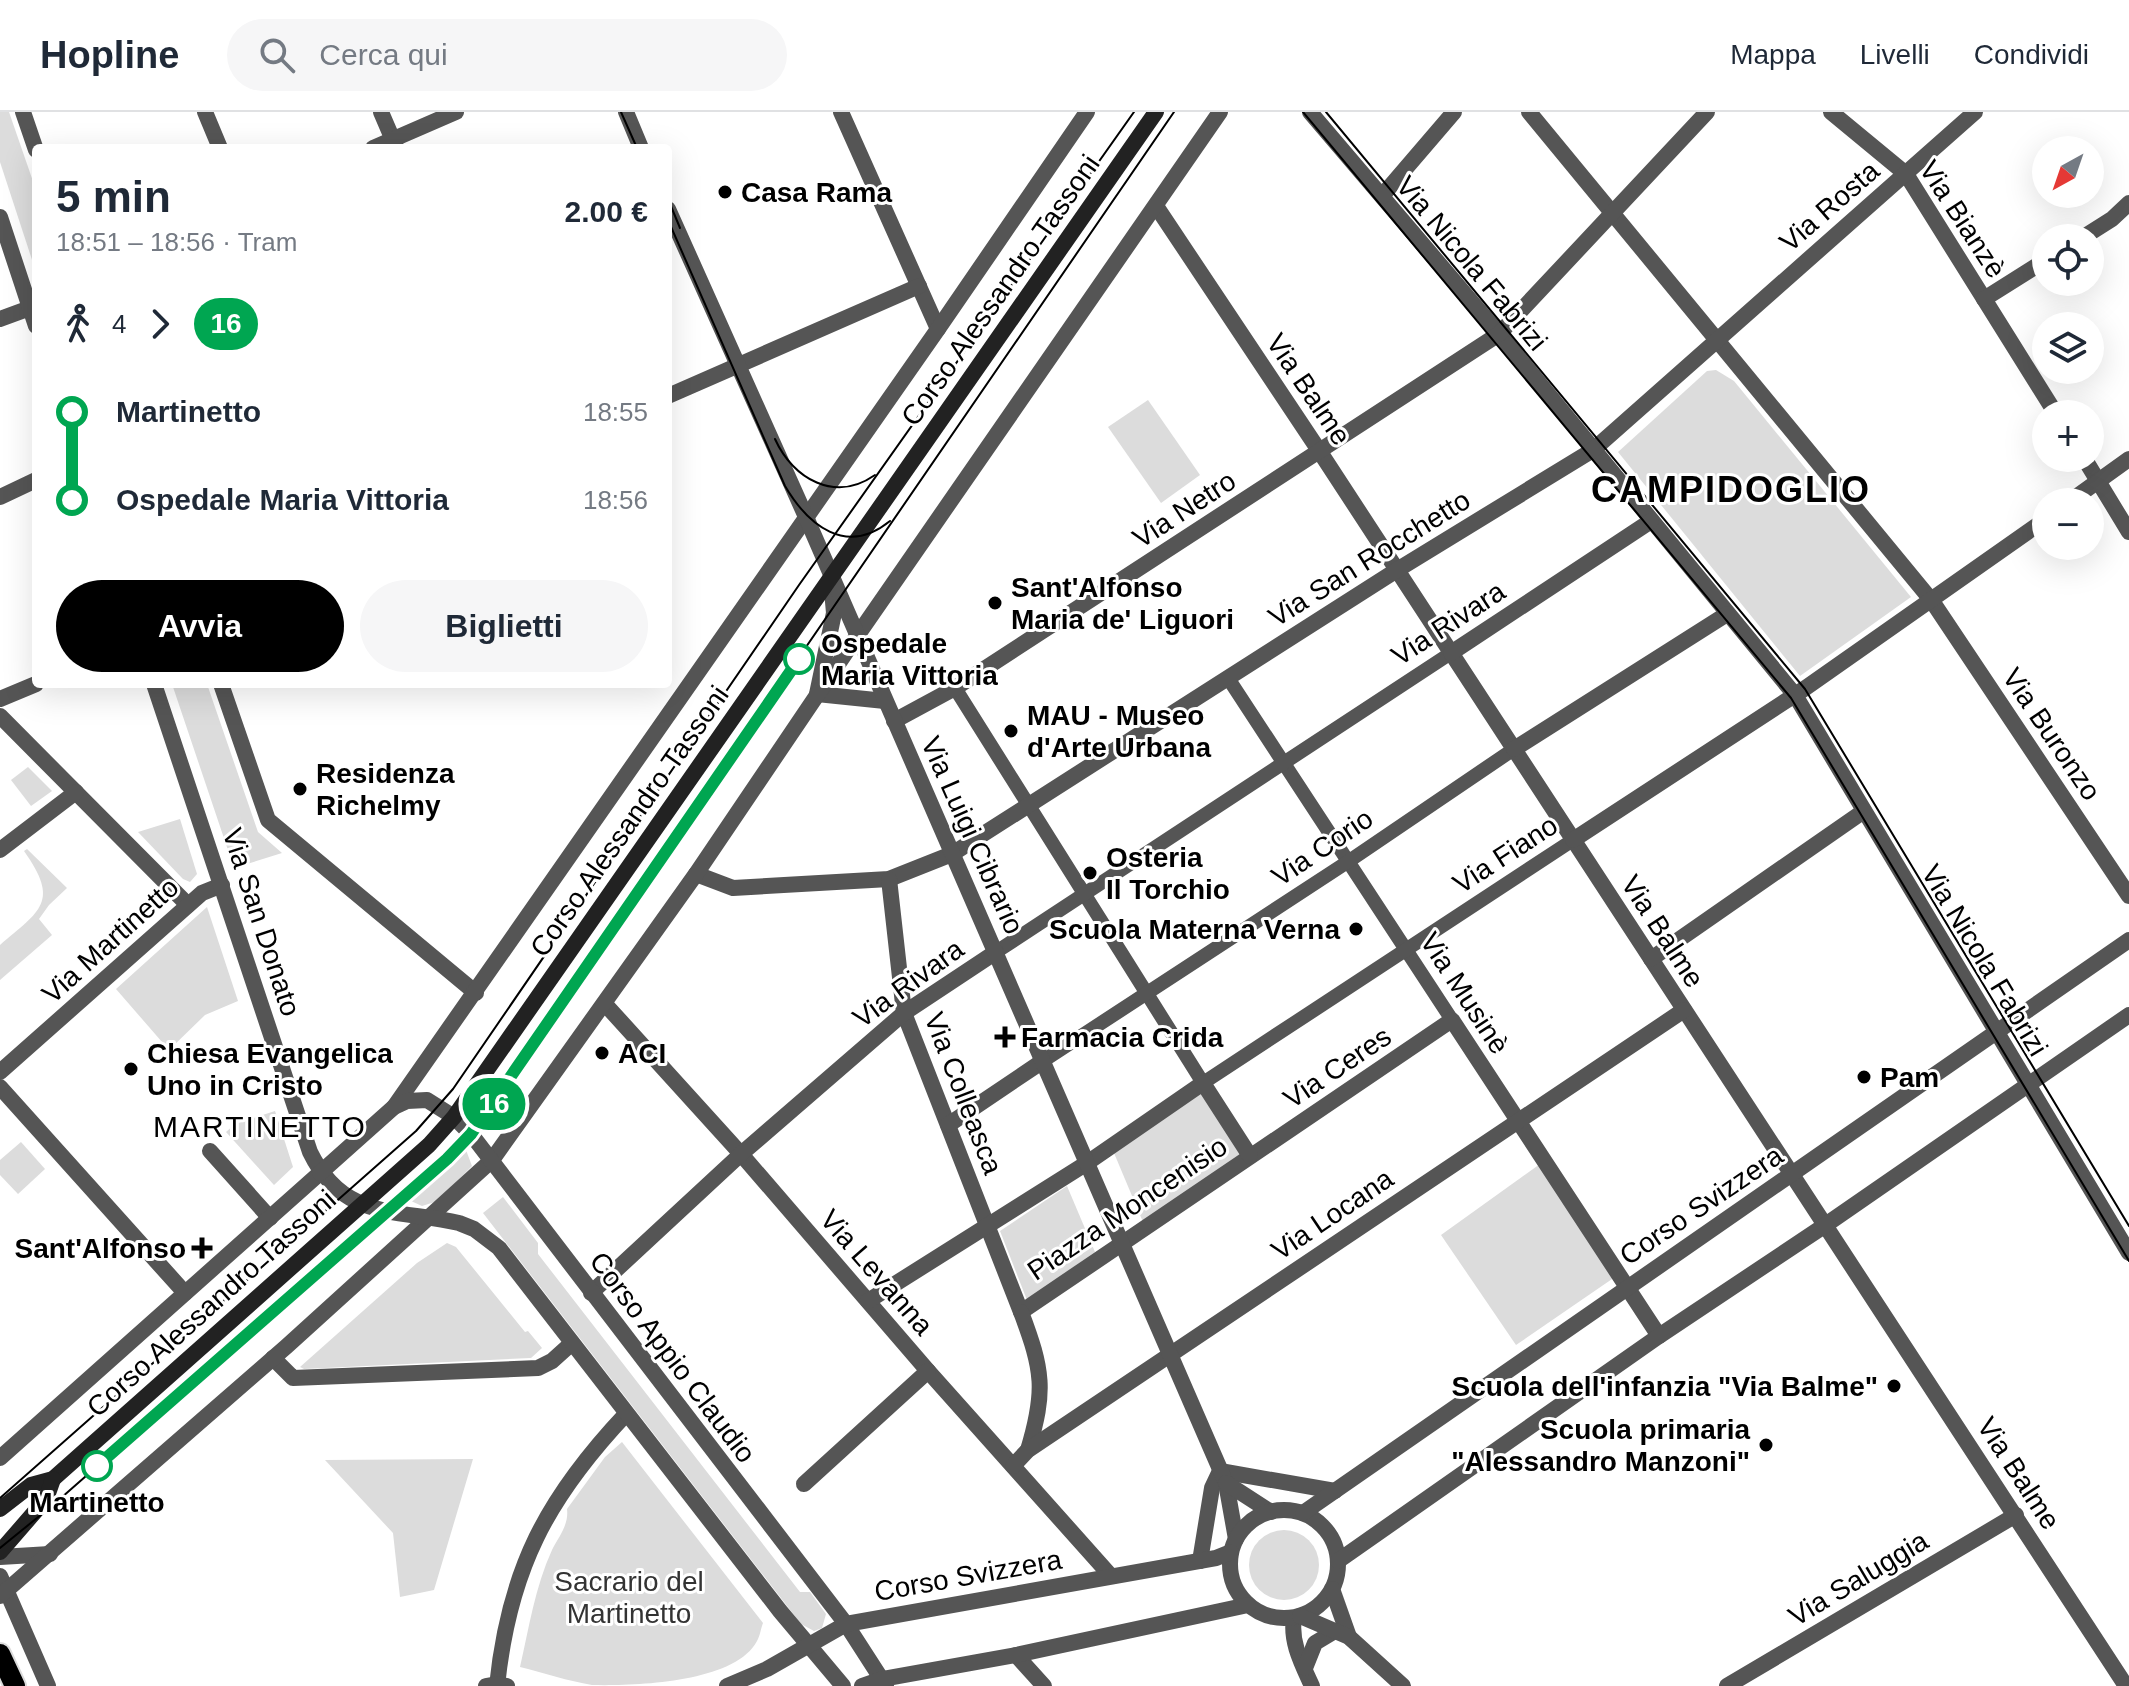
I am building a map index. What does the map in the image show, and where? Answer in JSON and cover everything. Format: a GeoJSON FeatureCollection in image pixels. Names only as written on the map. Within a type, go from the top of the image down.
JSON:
{"type":"FeatureCollection","features":[{"type":"Feature","properties":{"kind":"main road","name":"Corso Alessandro Tassoni"},"geometry":{"type":"LineString","coordinates":[[0,1509],[31,1485],[53,1479],[429,1145],[454,1117],[1156,112]]}},
{"type":"Feature","properties":{"kind":"main road","name":"Corso Alessandro Tassoni"},"geometry":{"type":"LineString","coordinates":[[0,1554],[46,1499],[53,1479]]}},
{"type":"Feature","properties":{"kind":"main road"},"geometry":{"type":"LineString","coordinates":[[0,1654],[15,1686]]}},
{"type":"Feature","properties":{"kind":"street"},"geometry":{"type":"LineString","coordinates":[[23,112],[34,144]]}},
{"type":"Feature","properties":{"kind":"street"},"geometry":{"type":"LineString","coordinates":[[205,112],[218,144]]}},
{"type":"Feature","properties":{"kind":"street"},"geometry":{"type":"LineString","coordinates":[[381,112],[394,144],[456,112]]}},
{"type":"Feature","properties":{"kind":"street"},"geometry":{"type":"LineString","coordinates":[[626,112],[639,144]]}},
{"type":"Feature","properties":{"kind":"street"},"geometry":{"type":"LineString","coordinates":[[841,112],[938,329]]}},
{"type":"Feature","properties":{"kind":"street","name":"Corso Alessandro Tassoni"},"geometry":{"type":"LineString","coordinates":[[0,1458],[394,1107],[1087,112]]}},
{"type":"Feature","properties":{"kind":"street"},"geometry":{"type":"LineString","coordinates":[[48,1686],[2,1588],[50,1554],[492,1160],[696,874],[1220,112]]}},
{"type":"Feature","properties":{"kind":"street","name":"Via Nicola Fabrizi"},"geometry":{"type":"LineString","coordinates":[[1310,112],[1499,334],[1795,695],[1996,1031],[2124,1231],[2129,1253]]}},
{"type":"Feature","properties":{"kind":"street"},"geometry":{"type":"LineString","coordinates":[[1382,196],[1454,112]]}},
{"type":"Feature","properties":{"kind":"street","name":"Via Buronzo"},"geometry":{"type":"LineString","coordinates":[[1529,112],[1932,601],[2129,896]]}},
{"type":"Feature","properties":{"kind":"street","name":"Via Netro"},"geometry":{"type":"LineString","coordinates":[[894,721],[955,688],[1499,334],[1707,112]]}},
{"type":"Feature","properties":{"kind":"street","name":"Via Bianzè"},"geometry":{"type":"LineString","coordinates":[[1831,112],[1906,174],[2047,400]]}},
{"type":"Feature","properties":{"kind":"street","name":"Via Rosta"},"geometry":{"type":"LineString","coordinates":[[1593,450],[1975,112]]}},
{"type":"Feature","properties":{"kind":"street"},"geometry":{"type":"LineString","coordinates":[[2104,224],[2129,203]]}},
{"type":"Feature","properties":{"kind":"street","name":"Via Balme"},"geometry":{"type":"LineString","coordinates":[[1156,206],[2126,1686]]}},
{"type":"Feature","properties":{"kind":"street"},"geometry":{"type":"LineString","coordinates":[[0,217],[32,314]]}},
{"type":"Feature","properties":{"kind":"street","name":"Via Luigi Cibrario"},"geometry":{"type":"LineString","coordinates":[[672,218],[806,517],[1223,1477],[1233,1545]]}},
{"type":"Feature","properties":{"kind":"street"},"geometry":{"type":"LineString","coordinates":[[1984,299],[2032,269]]}},
{"type":"Feature","properties":{"kind":"street"},"geometry":{"type":"LineString","coordinates":[[672,394],[919,286]]}},
{"type":"Feature","properties":{"kind":"street"},"geometry":{"type":"LineString","coordinates":[[0,319],[30,308]]}},
{"type":"Feature","properties":{"kind":"street","name":"Via San Rocchetto"},"geometry":{"type":"LineString","coordinates":[[696,874],[733,888],[889,879],[952,854],[1397,570],[1593,450]]}},
{"type":"Feature","properties":{"kind":"street"},"geometry":{"type":"LineString","coordinates":[[2088,488],[2129,459]]}},
{"type":"Feature","properties":{"kind":"street"},"geometry":{"type":"LineString","coordinates":[[2093,472],[2129,532]]}},
{"type":"Feature","properties":{"kind":"street"},"geometry":{"type":"LineString","coordinates":[[0,497],[32,482]]}},
{"type":"Feature","properties":{"kind":"street","name":"Via Rivara"},"geometry":{"type":"LineString","coordinates":[[591,1293],[741,1154],[904,1013],[1651,521]]}},
{"type":"Feature","properties":{"kind":"street","name":"Via Fiano"},"geometry":{"type":"LineString","coordinates":[[1203,1083],[1795,695],[2032,529]]}},
{"type":"Feature","properties":{"kind":"street"},"geometry":{"type":"LineString","coordinates":[[817,694],[834,613],[831,577]]}},
{"type":"Feature","properties":{"kind":"street","name":"Via Corio"},"geometry":{"type":"LineString","coordinates":[[948,1125],[1514,749],[1727,614]]}},
{"type":"Feature","properties":{"kind":"street","name":"Via Musinè"},"geometry":{"type":"LineString","coordinates":[[1228,678],[1659,1336]]}},
{"type":"Feature","properties":{"kind":"street"},"geometry":{"type":"LineString","coordinates":[[0,699],[32,686]]}},
{"type":"Feature","properties":{"kind":"street","name":"Via San Donato"},"geometry":{"type":"LineString","coordinates":[[155,688],[307,1143],[320,1173],[361,1205]]}},
{"type":"Feature","properties":{"kind":"street","name":"Via San Donato"},"geometry":{"type":"LineString","coordinates":[[222,688],[268,820],[476,993]]}},
{"type":"Feature","properties":{"kind":"street"},"geometry":{"type":"LineString","coordinates":[[868,1301],[1087,1163],[1203,1083],[955,688]]}},
{"type":"Feature","properties":{"kind":"street"},"geometry":{"type":"LineString","coordinates":[[817,694],[885,701]]}},
{"type":"Feature","properties":{"kind":"street"},"geometry":{"type":"LineString","coordinates":[[0,716],[188,905]]}},
{"type":"Feature","properties":{"kind":"street"},"geometry":{"type":"LineString","coordinates":[[0,850],[76,792]]}},
{"type":"Feature","properties":{"kind":"street"},"geometry":{"type":"LineString","coordinates":[[1651,959],[1864,811]]}},
{"type":"Feature","properties":{"kind":"street","name":"Via Colleasca"},"geometry":{"type":"LineString","coordinates":[[889,879],[904,1013],[988,1227]]}},
{"type":"Feature","properties":{"kind":"street","name":"Via Martinetto"},"geometry":{"type":"LineString","coordinates":[[0,1072],[202,893],[222,885]]}},
{"type":"Feature","properties":{"kind":"street","name":"Corso Svizzera"},"geometry":{"type":"LineString","coordinates":[[1303,1513],[2129,940]]}},
{"type":"Feature","properties":{"kind":"street","name":"Via Levanna"},"geometry":{"type":"LineString","coordinates":[[605,1004],[741,1154],[928,1371],[1110,1575]]}},
{"type":"Feature","properties":{"kind":"street","name":"Via Locana"},"geometry":{"type":"LineString","coordinates":[[1013,1466],[1028,1450],[1684,1010]]}},
{"type":"Feature","properties":{"kind":"street"},"geometry":{"type":"LineString","coordinates":[[1338,1561],[1659,1336],[2129,1015]]}},
{"type":"Feature","properties":{"kind":"street","name":"Via Ceres"},"geometry":{"type":"LineString","coordinates":[[1250,1156],[1452,1020]]}},
{"type":"Feature","properties":{"kind":"street","name":"Piazza Moncenisio"},"geometry":{"type":"LineString","coordinates":[[988,1227],[1021,1312],[1250,1156],[1203,1083]]}},
{"type":"Feature","properties":{"kind":"street"},"geometry":{"type":"LineString","coordinates":[[0,1087],[185,1293]]}},
{"type":"Feature","properties":{"kind":"street","name":"Corso Appio Claudio"},"geometry":{"type":"LineString","coordinates":[[394,1107],[407,1101],[427,1100],[454,1117],[492,1160],[846,1624],[884,1683]]}},
{"type":"Feature","properties":{"kind":"street","name":"Corso Alessandro Tassoni"},"geometry":{"type":"LineString","coordinates":[[210,1151],[270,1218]]}},
{"type":"Feature","properties":{"kind":"street"},"geometry":{"type":"LineString","coordinates":[[361,1205],[459,1223],[487,1237],[499,1248],[808,1647],[843,1686]]}},
{"type":"Feature","properties":{"kind":"street"},"geometry":{"type":"LineString","coordinates":[[1021,1312],[1035,1349],[1041,1381],[1036,1422],[1028,1450]]}},
{"type":"Feature","properties":{"kind":"street"},"geometry":{"type":"LineString","coordinates":[[273,1358],[293,1378],[538,1368],[552,1361],[572,1343]]}},
{"type":"Feature","properties":{"kind":"street"},"geometry":{"type":"LineString","coordinates":[[804,1484],[928,1371]]}},
{"type":"Feature","properties":{"kind":"street"},"geometry":{"type":"LineString","coordinates":[[497,1685],[517,1587],[531,1544],[569,1482],[626,1414]]}},
{"type":"Feature","properties":{"kind":"street"},"geometry":{"type":"LineString","coordinates":[[1223,1477],[1335,1491]]}},
{"type":"Feature","properties":{"kind":"street"},"geometry":{"type":"LineString","coordinates":[[1223,1477],[1271,1512]]}},
{"type":"Feature","properties":{"kind":"street"},"geometry":{"type":"LineString","coordinates":[[1200,1561],[1212,1488],[1223,1477]]}},
{"type":"Feature","properties":{"kind":"street"},"geometry":{"type":"LineString","coordinates":[[1342,1634],[1332,1589],[1338,1561],[1328,1532],[1303,1513],[1287,1510],[1257,1517],[1245,1527],[1233,1545],[1232,1581],[1248,1605],[1269,1617],[1297,1617],[1342,1634],[1403,1686]]}},
{"type":"Feature","properties":{"kind":"street","name":"Via Saluggia"},"geometry":{"type":"LineString","coordinates":[[1727,1686],[2016,1515]]}},
{"type":"Feature","properties":{"kind":"street","name":"Corso Svizzera"},"geometry":{"type":"LineString","coordinates":[[727,1686],[808,1647],[846,1624],[1200,1561],[1233,1545]]}},
{"type":"Feature","properties":{"kind":"street"},"geometry":{"type":"LineString","coordinates":[[0,1554],[50,1554]]}},
{"type":"Feature","properties":{"kind":"street"},"geometry":{"type":"LineString","coordinates":[[1312,1686],[1292,1632],[1297,1617],[1313,1610],[1332,1589]]}},
{"type":"Feature","properties":{"kind":"street"},"geometry":{"type":"LineString","coordinates":[[862,1686],[1248,1605]]}},
{"type":"Feature","properties":{"kind":"street"},"geometry":{"type":"LineString","coordinates":[[1305,1668],[1315,1643],[1342,1634]]}},
{"type":"Feature","properties":{"kind":"street"},"geometry":{"type":"LineString","coordinates":[[1016,1655],[1044,1686]]}},
{"type":"Feature","properties":{"kind":"green space"},"geometry":{"type":"Polygon","coordinates":[[[0,112],[9,112],[32,178],[32,260],[0,162],[0,112]]]}},
{"type":"Feature","properties":{"kind":"green space"},"geometry":{"type":"Polygon","coordinates":[[[1716,370],[1734,381],[1911,597],[1800,676],[1618,452],[1707,371],[1716,370]]]}},
{"type":"Feature","properties":{"kind":"green space"},"geometry":{"type":"Polygon","coordinates":[[[1148,400],[1200,475],[1161,503],[1108,427],[1148,400]]]}},
{"type":"Feature","properties":{"kind":"green space"},"geometry":{"type":"Polygon","coordinates":[[[173,688],[208,688],[258,832],[282,853],[234,868],[173,688]]]}},
{"type":"Feature","properties":{"kind":"green space"},"geometry":{"type":"Polygon","coordinates":[[[28,767],[52,791],[31,806],[11,780],[28,767]]]}},
{"type":"Feature","properties":{"kind":"green space"},"geometry":{"type":"Polygon","coordinates":[[[180,819],[197,874],[190,882],[183,879],[138,832],[180,819]]]}},
{"type":"Feature","properties":{"kind":"green space"},"geometry":{"type":"Polygon","coordinates":[[[27,849],[67,888],[39,919],[52,935],[0,980],[0,945],[26,923],[41,904],[41,882],[24,851],[27,849]]]}},
{"type":"Feature","properties":{"kind":"green space"},"geometry":{"type":"Polygon","coordinates":[[[207,907],[238,1001],[205,1015],[169,1050],[116,989],[207,907]]]}},
{"type":"Feature","properties":{"kind":"green space"},"geometry":{"type":"Polygon","coordinates":[[[1201,1092],[1242,1157],[1143,1222],[1114,1153],[1201,1092]]]}},
{"type":"Feature","properties":{"kind":"green space"},"geometry":{"type":"Polygon","coordinates":[[[275,1111],[293,1167],[274,1185],[226,1132],[235,1124],[275,1111]]]}},
{"type":"Feature","properties":{"kind":"green space"},"geometry":{"type":"Polygon","coordinates":[[[21,1142],[45,1169],[18,1194],[0,1175],[0,1160],[21,1142]]]}},
{"type":"Feature","properties":{"kind":"green space"},"geometry":{"type":"Polygon","coordinates":[[[466,1150],[472,1166],[438,1201],[422,1206],[411,1201],[466,1150]]]}},
{"type":"Feature","properties":{"kind":"green space"},"geometry":{"type":"Polygon","coordinates":[[[1540,1164],[1615,1277],[1516,1345],[1441,1235],[1540,1164]]]}},
{"type":"Feature","properties":{"kind":"green space"},"geometry":{"type":"Polygon","coordinates":[[[1067,1186],[1095,1252],[1027,1300],[1000,1231],[1067,1186]]]}},
{"type":"Feature","properties":{"kind":"green space"},"geometry":{"type":"Polygon","coordinates":[[[503,1197],[538,1243],[538,1254],[800,1592],[810,1592],[826,1614],[822,1628],[814,1631],[801,1624],[483,1213],[503,1197]]]}},
{"type":"Feature","properties":{"kind":"green space"},"geometry":{"type":"Polygon","coordinates":[[[447,1243],[456,1247],[525,1332],[528,1331],[542,1348],[531,1358],[300,1367],[417,1263],[447,1243]]]}},
{"type":"Feature","properties":{"kind":"green space","name":"Sacrario del Martinetto"},"geometry":{"type":"Polygon","coordinates":[[[622,1442],[763,1623],[757,1641],[745,1655],[728,1666],[682,1679],[610,1685],[592,1685],[520,1667],[541,1578],[565,1525],[567,1509],[605,1457],[622,1442]]]}},
{"type":"Feature","properties":{"kind":"green space"},"geometry":{"type":"Polygon","coordinates":[[[473,1459],[434,1590],[400,1597],[393,1533],[325,1460],[473,1459]]]}},
{"type":"Feature","properties":{"kind":"green space"},"geometry":{"type":"Polygon","coordinates":[[[1284,1530],[1309,1540],[1319,1565],[1309,1590],[1284,1600],[1259,1590],[1249,1565],[1259,1540],[1284,1530]]]}},
{"type":"Feature","properties":{"kind":"tram line"},"geometry":{"type":"LineString","coordinates":[[621,112],[635,144]]}},
{"type":"Feature","properties":{"kind":"tram line"},"geometry":{"type":"LineString","coordinates":[[0,1498],[416,1131],[453,1089],[799,585],[1134,112]]}},
{"type":"Feature","properties":{"kind":"tram line"},"geometry":{"type":"LineString","coordinates":[[0,1548],[447,1159],[471,1134],[1174,112]]}},
{"type":"Feature","properties":{"kind":"tram line"},"geometry":{"type":"LineString","coordinates":[[1303,112],[1791,698],[2129,1261]]}},
{"type":"Feature","properties":{"kind":"tram line"},"geometry":{"type":"LineString","coordinates":[[1326,112],[1805,689],[2129,1226]]}},
{"type":"Feature","properties":{"kind":"tram line"},"geometry":{"type":"LineString","coordinates":[[672,209],[680,228]]}},
{"type":"Feature","properties":{"kind":"tram line"},"geometry":{"type":"LineString","coordinates":[[672,229],[785,486],[794,500],[817,524],[844,536],[874,531],[890,521]]}},
{"type":"Feature","properties":{"kind":"tram line"},"geometry":{"type":"LineString","coordinates":[[775,439],[793,465],[817,482],[845,487],[875,475]]}},
{"type":"Feature","properties":{"kind":"tram line","name":"16"},"geometry":{"type":"LineString","coordinates":[[97,1466],[447,1159],[471,1134],[799,659]]}},
{"type":"Feature","properties":{"kind":"place","name":"Casa Rama"},"geometry":{"type":"Point","coordinates":[725,192]}},
{"type":"Feature","properties":{"kind":"place","name":"Sant'Alfonso Maria de' Liguori"},"geometry":{"type":"Point","coordinates":[995,603]}},
{"type":"Feature","properties":{"kind":"place","name":"Ospedale Maria Vittoria"},"geometry":{"type":"Point","coordinates":[799,659]}},
{"type":"Feature","properties":{"kind":"place","name":"MAU - Museo d'Arte Urbana"},"geometry":{"type":"Point","coordinates":[1011,731]}},
{"type":"Feature","properties":{"kind":"place","name":"Residenza Richelmy"},"geometry":{"type":"Point","coordinates":[300,789]}},
{"type":"Feature","properties":{"kind":"place","name":"Osteria Il Torchio"},"geometry":{"type":"Point","coordinates":[1090,873]}},
{"type":"Feature","properties":{"kind":"place","name":"Scuola Materna Verna"},"geometry":{"type":"Point","coordinates":[1356,929]}},
{"type":"Feature","properties":{"kind":"place","name":"Farmacia Crida"},"geometry":{"type":"Point","coordinates":[1005,1037]}},
{"type":"Feature","properties":{"kind":"place","name":"ACI"},"geometry":{"type":"Point","coordinates":[602,1053]}},
{"type":"Feature","properties":{"kind":"place","name":"Chiesa Evangelica Uno in Cristo"},"geometry":{"type":"Point","coordinates":[131,1069]}},
{"type":"Feature","properties":{"kind":"place","name":"Pam"},"geometry":{"type":"Point","coordinates":[1864,1077]}},
{"type":"Feature","properties":{"kind":"place","name":"Sant'Alfonso"},"geometry":{"type":"Point","coordinates":[202,1248]}},
{"type":"Feature","properties":{"kind":"place","name":"Scuola dell'infanzia \"Via Balme\""},"geometry":{"type":"Point","coordinates":[1894,1386]}},
{"type":"Feature","properties":{"kind":"place","name":"Scuola primaria \"Alessandro Manzoni\""},"geometry":{"type":"Point","coordinates":[1766,1445]}},
{"type":"Feature","properties":{"kind":"place","name":"Martinetto"},"geometry":{"type":"Point","coordinates":[97,1466]}},
{"type":"Feature","properties":{"kind":"district","name":"CAMPIDOGLIO"},"geometry":{"type":"Point","coordinates":[1731,489]}},
{"type":"Feature","properties":{"kind":"district","name":"MARTINETTO"},"geometry":{"type":"Point","coordinates":[260,1127]}}]}
